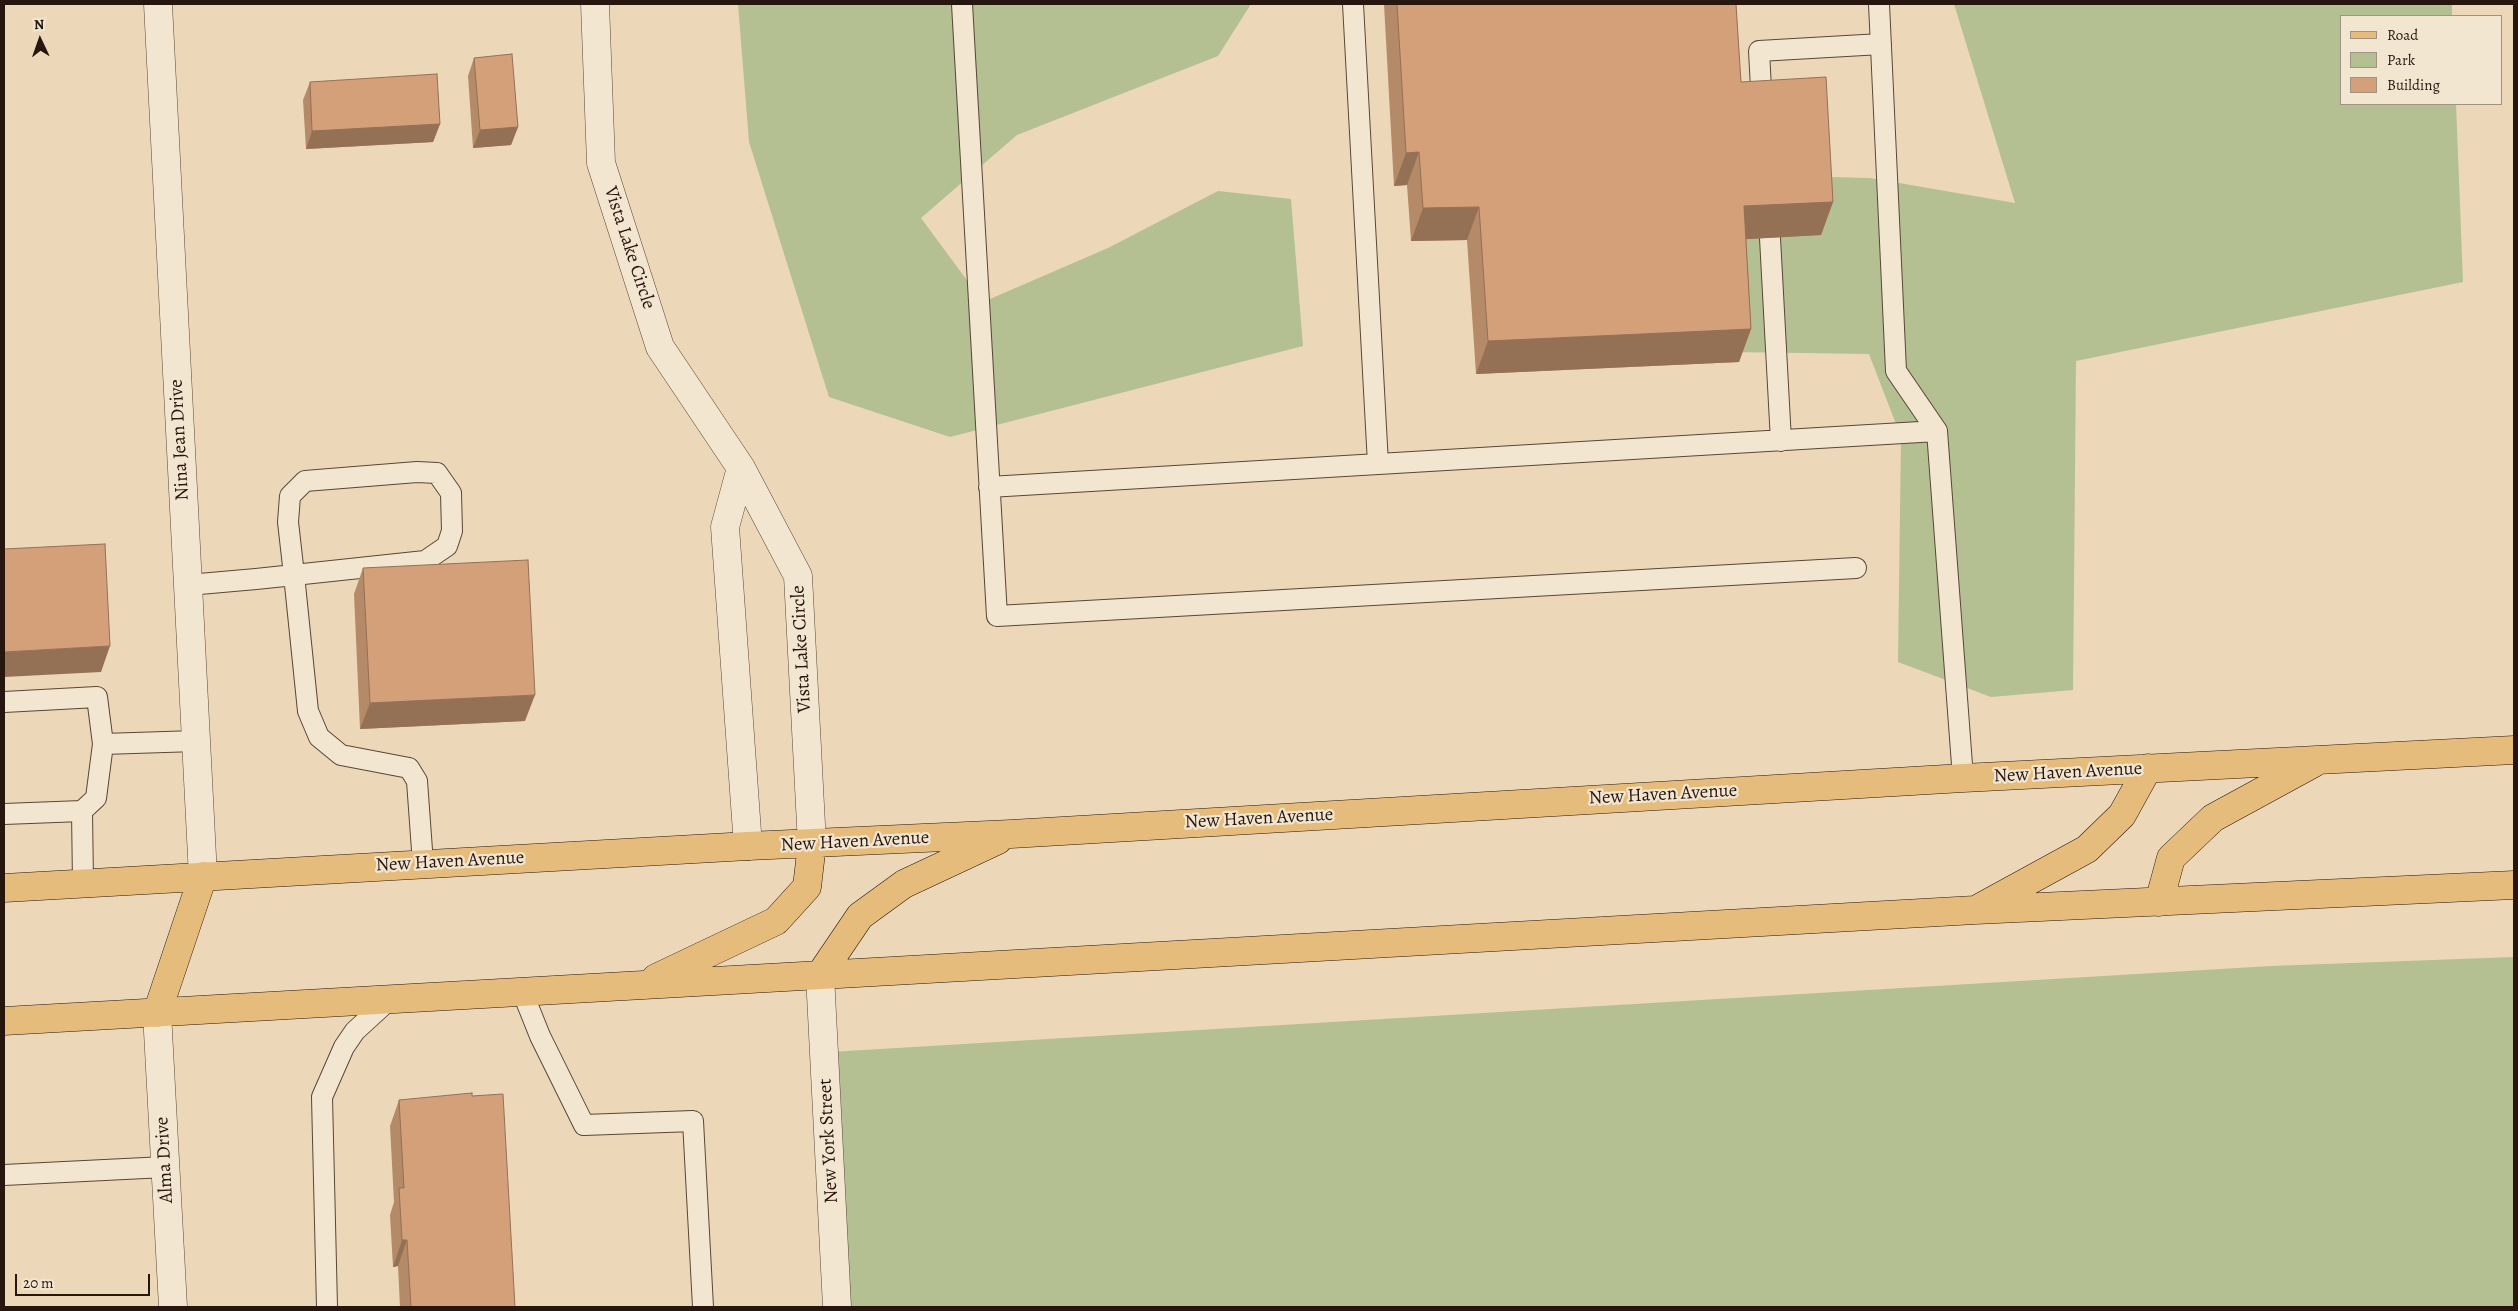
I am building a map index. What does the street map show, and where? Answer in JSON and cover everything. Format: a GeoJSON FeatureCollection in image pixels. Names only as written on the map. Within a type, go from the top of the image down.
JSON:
{"type":"FeatureCollection","features":[{"type":"Feature","properties":{"kind":"main road","name":"New Haven Avenue"},"geometry":{"type":"LineString","coordinates":[[4,888],[748,846],[1011,834],[1963,778],[2514,750]]}},
{"type":"Feature","properties":{"kind":"main road"},"geometry":{"type":"LineString","coordinates":[[2159,902],[2171,858],[2213,818],[2320,760]]}},
{"type":"Feature","properties":{"kind":"main road"},"geometry":{"type":"LineString","coordinates":[[1975,910],[2087,849],[2122,815],[2148,768]]}},
{"type":"Feature","properties":{"kind":"main road"},"geometry":{"type":"LineString","coordinates":[[820,975],[860,916],[904,884],[1011,834]]}},
{"type":"Feature","properties":{"kind":"main road"},"geometry":{"type":"LineString","coordinates":[[644,984],[776,921],[807,887],[812,844]]}},
{"type":"Feature","properties":{"kind":"main road"},"geometry":{"type":"LineString","coordinates":[[157,1013],[203,876]]}},
{"type":"Feature","properties":{"kind":"main road"},"geometry":{"type":"LineString","coordinates":[[4,1021],[1975,910],[2514,885]]}},
{"type":"Feature","properties":{"kind":"street","name":"Nina Jean Drive"},"geometry":{"type":"LineString","coordinates":[[158,4],[203,876]]}},
{"type":"Feature","properties":{"kind":"street","name":"Vista Lake Circle"},"geometry":{"type":"LineString","coordinates":[[595,4],[601,163],[660,347],[741,468],[798,576],[812,844]]}},
{"type":"Feature","properties":{"kind":"street"},"geometry":{"type":"LineString","coordinates":[[741,468],[724,527],[748,846]]}},
{"type":"Feature","properties":{"kind":"street","name":"New York Street"},"geometry":{"type":"LineString","coordinates":[[820,975],[837,1307]]}},
{"type":"Feature","properties":{"kind":"street","name":"Alma Drive"},"geometry":{"type":"LineString","coordinates":[[157,1013],[173,1307]]}},
{"type":"Feature","properties":{"kind":"lane"},"geometry":{"type":"LineString","coordinates":[[962,4],[997,616],[1856,568]]}},
{"type":"Feature","properties":{"kind":"lane"},"geometry":{"type":"LineString","coordinates":[[1353,4],[1378,464]]}},
{"type":"Feature","properties":{"kind":"lane"},"geometry":{"type":"LineString","coordinates":[[1879,4],[1896,371],[1937,431],[1963,778]]}},
{"type":"Feature","properties":{"kind":"lane"},"geometry":{"type":"LineString","coordinates":[[1763,113],[1759,51],[1880,44]]}},
{"type":"Feature","properties":{"kind":"lane"},"geometry":{"type":"LineString","coordinates":[[1770,238],[1781,441]]}},
{"type":"Feature","properties":{"kind":"lane"},"geometry":{"type":"LineString","coordinates":[[989,487],[1937,431]]}},
{"type":"Feature","properties":{"kind":"lane"},"geometry":{"type":"LineString","coordinates":[[188,585],[294,575],[425,560],[447,546],[452,532],[451,493],[438,473],[417,472],[305,481],[290,496],[288,522],[294,575],[308,711],[320,737],[341,755],[409,768],[416,781],[423,864]]}},
{"type":"Feature","properties":{"kind":"lane"},"geometry":{"type":"LineString","coordinates":[[4,702],[97,697],[102,744],[96,798],[82,811],[4,814]]}},
{"type":"Feature","properties":{"kind":"lane"},"geometry":{"type":"LineString","coordinates":[[102,744],[196,741]]}},
{"type":"Feature","properties":{"kind":"lane"},"geometry":{"type":"LineString","coordinates":[[82,811],[83,883]]}},
{"type":"Feature","properties":{"kind":"lane"},"geometry":{"type":"LineString","coordinates":[[522,991],[540,1036],[584,1125],[693,1121],[702,1307]]}},
{"type":"Feature","properties":{"kind":"lane"},"geometry":{"type":"LineString","coordinates":[[327,1307],[322,1097],[344,1047],[355,1031],[390,999]]}},
{"type":"Feature","properties":{"kind":"lane"},"geometry":{"type":"LineString","coordinates":[[4,1175],[165,1167]]}},
{"type":"Feature","properties":{"kind":"green space"},"geometry":{"type":"Polygon","coordinates":[[[738,4],[1251,4],[1218,56],[1017,135],[921,218],[983,302],[1108,248],[1218,191],[1291,199],[1303,346],[950,437],[829,397],[749,142],[738,4]]]}},
{"type":"Feature","properties":{"kind":"green space"},"geometry":{"type":"Polygon","coordinates":[[[1954,4],[2452,4],[2452,15],[2340,15],[2340,105],[2456,105],[2463,282],[2076,361],[2073,690],[1991,697],[1898,662],[1901,437],[1869,354],[1732,352],[1746,175],[1870,178],[2015,203],[1954,4]]]}},
{"type":"Feature","properties":{"kind":"green space"},"geometry":{"type":"Polygon","coordinates":[[[2514,957],[2514,1307],[843,1307],[830,1052],[2271,966],[2514,957]]]}},
{"type":"Feature","properties":{"kind":"building"},"geometry":{"type":"Polygon","coordinates":[[[1397,4],[1736,4],[1741,82],[1826,77],[1833,202],[1744,206],[1751,329],[1488,341],[1479,207],[1423,208],[1419,152],[1406,153],[1397,4]]]}},
{"type":"Feature","properties":{"kind":"building"},"geometry":{"type":"Polygon","coordinates":[[[512,54],[518,127],[480,130],[474,58],[512,54]]]}},
{"type":"Feature","properties":{"kind":"building"},"geometry":{"type":"Polygon","coordinates":[[[437,74],[440,124],[312,131],[310,82],[437,74]]]}},
{"type":"Feature","properties":{"kind":"building"},"geometry":{"type":"Polygon","coordinates":[[[105,544],[110,646],[4,652],[4,549],[105,544]]]}},
{"type":"Feature","properties":{"kind":"building"},"geometry":{"type":"Polygon","coordinates":[[[528,560],[535,695],[370,703],[363,568],[528,560]]]}},
{"type":"Feature","properties":{"kind":"building"},"geometry":{"type":"Polygon","coordinates":[[[472,1093],[472,1096],[503,1094],[515,1307],[411,1307],[407,1240],[402,1240],[399,1188],[404,1188],[399,1100],[472,1093]]]}}]}
